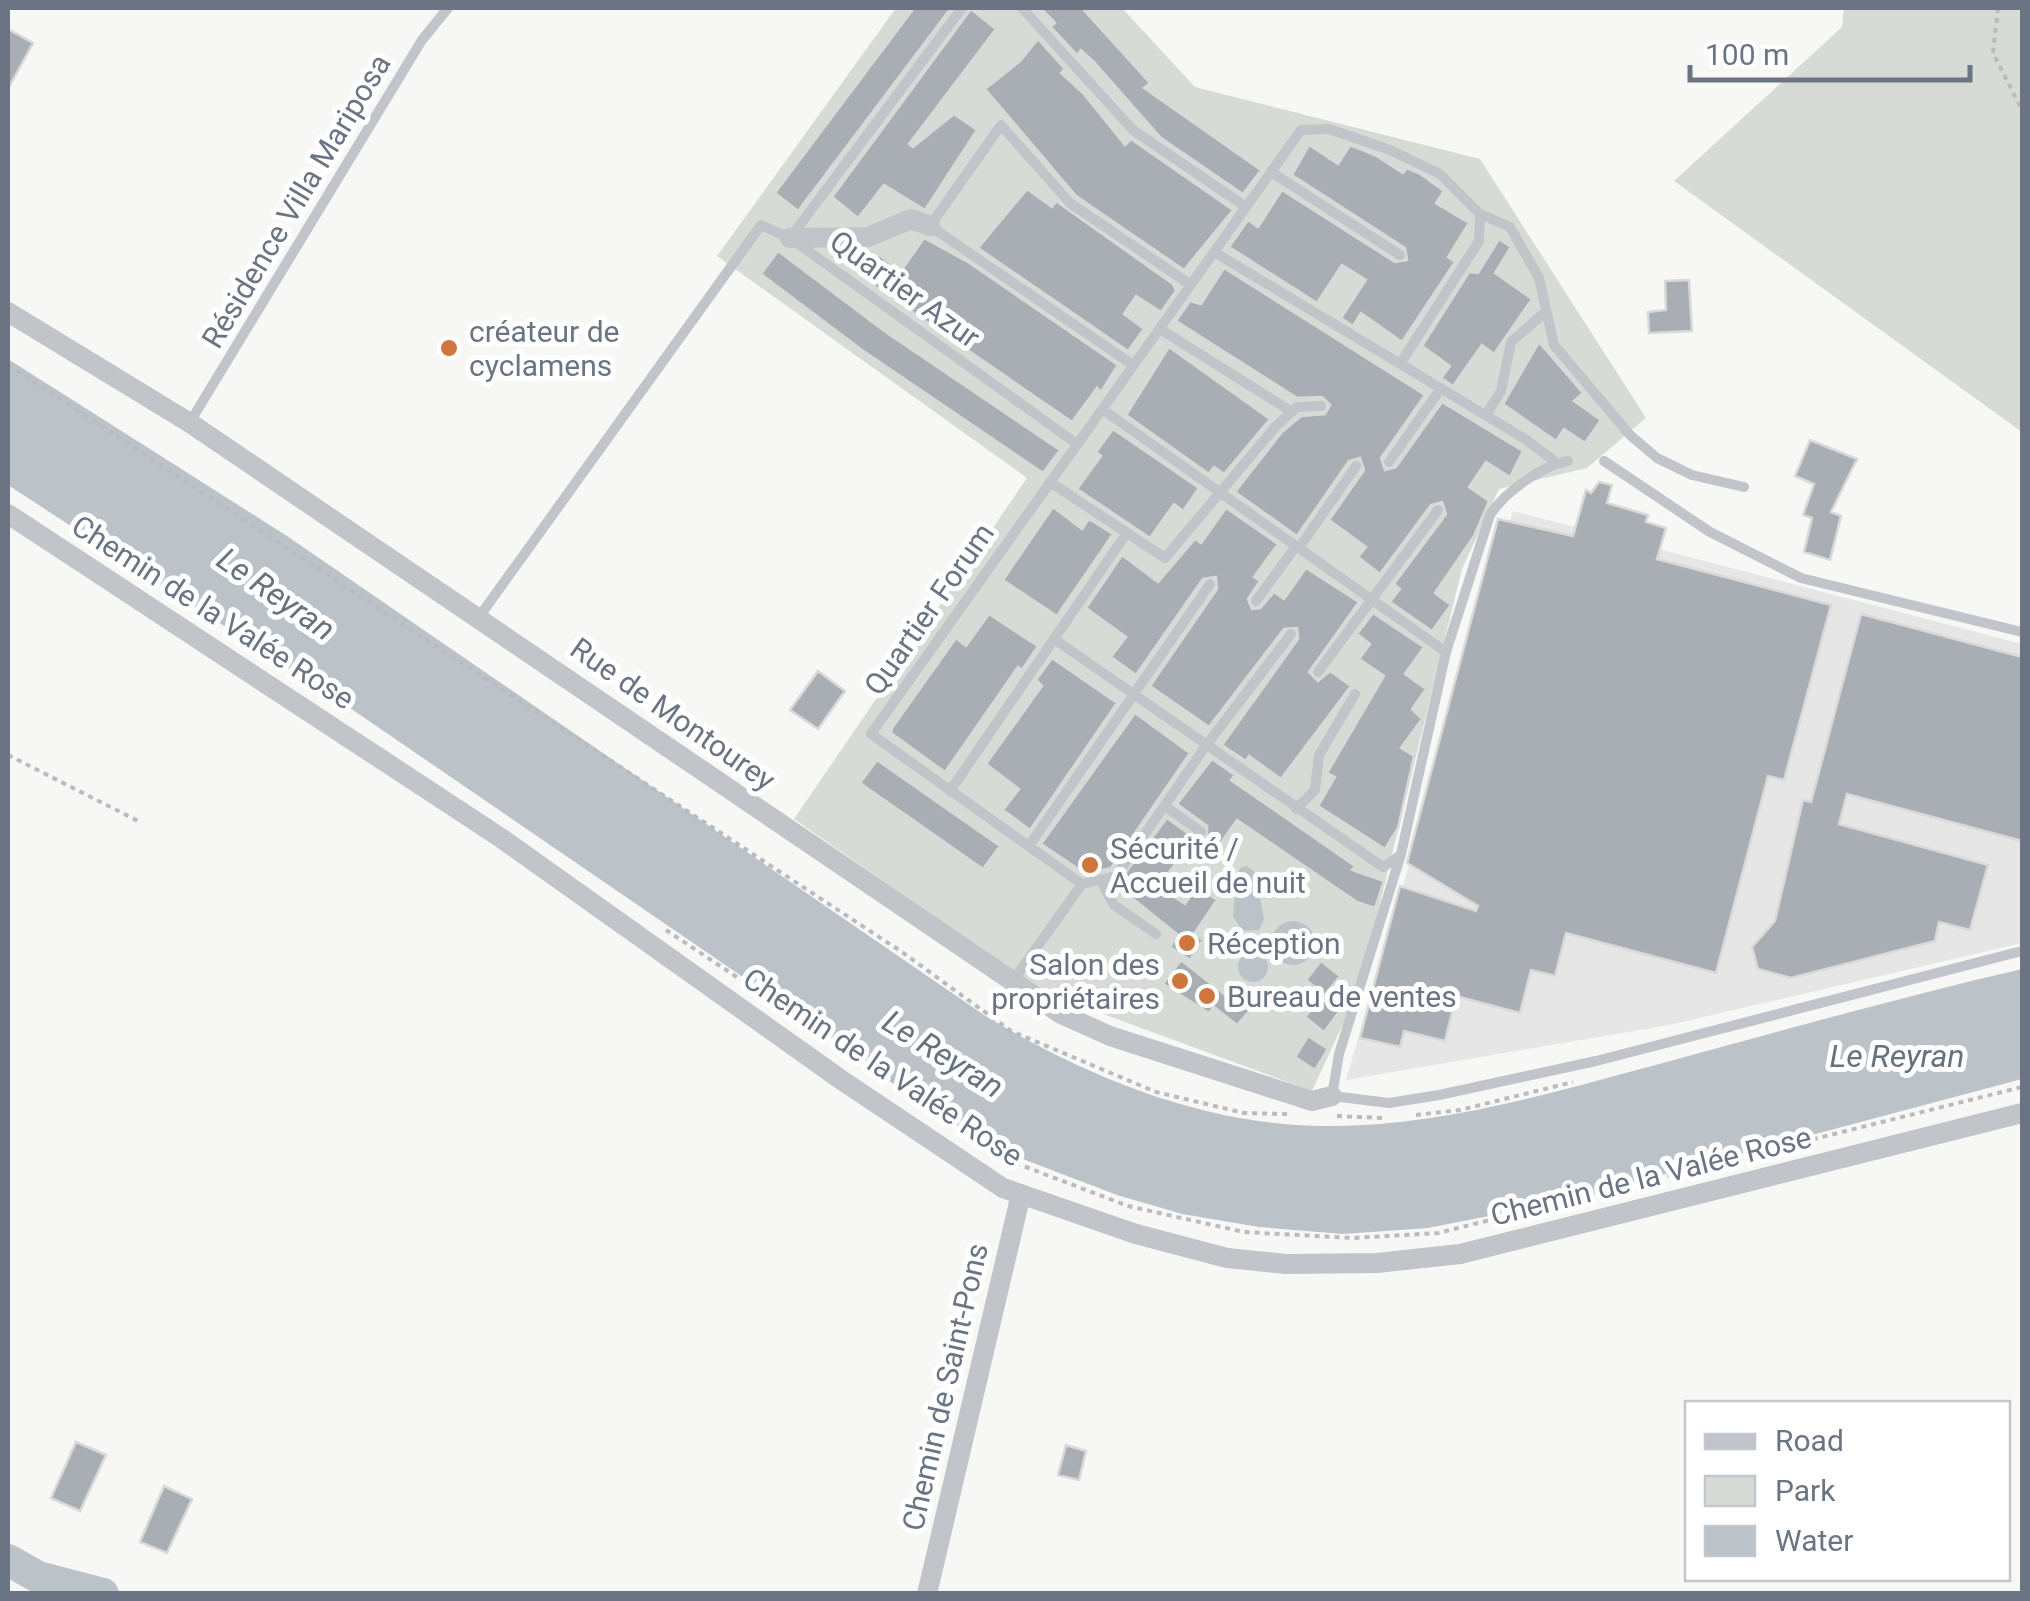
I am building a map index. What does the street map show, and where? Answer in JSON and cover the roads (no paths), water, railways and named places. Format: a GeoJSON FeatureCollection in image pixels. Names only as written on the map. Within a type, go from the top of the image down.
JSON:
{"type":"FeatureCollection","features":[{"type":"Feature","properties":{"kind":"street"},"geometry":{"type":"LineString","coordinates":[[790,238],[868,237],[911,219],[930,226]]}},
{"type":"Feature","properties":{"kind":"street","name":"Rue de Montourey"},"geometry":{"type":"LineString","coordinates":[[8,312],[190,423],[480,616],[1011,983],[1062,1014],[1110,1036],[1333,1106]]}},
{"type":"Feature","properties":{"kind":"street","name":"Chemin de la Valée Rose"},"geometry":{"type":"LineString","coordinates":[[8,514],[485,828],[856,1090],[1003,1188],[1136,1234],[1226,1258],[1286,1264],[1377,1263],[1478,1250],[2022,1113]]}},
{"type":"Feature","properties":{"kind":"street","name":"Chemin de Saint-Pons"},"geometry":{"type":"LineString","coordinates":[[928,1594],[1021,1194]]}},
{"type":"Feature","properties":{"kind":"lane","name":"Résidence Villa Mariposa"},"geometry":{"type":"LineString","coordinates":[[190,423],[422,40],[448,8]]}},
{"type":"Feature","properties":{"kind":"lane","name":"Quartier Azur"},"geometry":{"type":"LineString","coordinates":[[962,8],[790,238],[1078,444]]}},
{"type":"Feature","properties":{"kind":"lane"},"geometry":{"type":"LineString","coordinates":[[1022,8],[1133,130],[1246,206]]}},
{"type":"Feature","properties":{"kind":"lane"},"geometry":{"type":"LineString","coordinates":[[1134,365],[930,226],[1001,124],[1070,203],[1191,285]]}},
{"type":"Feature","properties":{"kind":"lane","name":"Quartier Forum"},"geometry":{"type":"LineString","coordinates":[[1082,884],[870,734],[1301,130],[1329,128],[1407,158],[1440,174],[1480,214]]}},
{"type":"Feature","properties":{"kind":"lane"},"geometry":{"type":"LineString","coordinates":[[1271,172],[1400,255]]}},
{"type":"Feature","properties":{"kind":"lane"},"geometry":{"type":"LineString","coordinates":[[1400,364],[1479,241],[1480,214],[1510,227],[1539,278],[1554,346],[1630,435],[1657,458],[1692,475],[1744,487]]}},
{"type":"Feature","properties":{"kind":"lane"},"geometry":{"type":"LineString","coordinates":[[480,616],[761,225],[790,238]]}},
{"type":"Feature","properties":{"kind":"lane"},"geometry":{"type":"LineString","coordinates":[[1214,252],[1563,462],[1501,499],[1490,515],[1446,652],[1401,854],[1339,1054],[1333,1106],[1439,1096],[1596,1061],[2022,952]]}},
{"type":"Feature","properties":{"kind":"lane"},"geometry":{"type":"LineString","coordinates":[[1486,416],[1501,391],[1511,342],[1544,314]]}},
{"type":"Feature","properties":{"kind":"lane"},"geometry":{"type":"LineString","coordinates":[[1160,328],[1292,412]]}},
{"type":"Feature","properties":{"kind":"lane"},"geometry":{"type":"LineString","coordinates":[[1389,462],[1441,388]]}},
{"type":"Feature","properties":{"kind":"lane"},"geometry":{"type":"LineString","coordinates":[[1050,482],[1165,558],[1297,407],[1321,406]]}},
{"type":"Feature","properties":{"kind":"lane"},"geometry":{"type":"LineString","coordinates":[[1102,409],[1446,652]]}},
{"type":"Feature","properties":{"kind":"lane"},"geometry":{"type":"LineString","coordinates":[[1604,461],[1710,532],[1802,578],[2022,632]]}},
{"type":"Feature","properties":{"kind":"lane"},"geometry":{"type":"LineString","coordinates":[[1256,601],[1356,466]]}},
{"type":"Feature","properties":{"kind":"lane"},"geometry":{"type":"LineString","coordinates":[[1318,672],[1438,510]]}},
{"type":"Feature","properties":{"kind":"lane"},"geometry":{"type":"LineString","coordinates":[[950,791],[1057,642],[1126,534]]}},
{"type":"Feature","properties":{"kind":"lane"},"geometry":{"type":"LineString","coordinates":[[1029,846],[1210,584]]}},
{"type":"Feature","properties":{"kind":"lane"},"geometry":{"type":"LineString","coordinates":[[1011,983],[1082,884],[1102,883],[1116,876],[1291,634]]}},
{"type":"Feature","properties":{"kind":"lane"},"geometry":{"type":"LineString","coordinates":[[1057,642],[1205,748],[1383,867],[1401,854]]}},
{"type":"Feature","properties":{"kind":"lane"},"geometry":{"type":"LineString","coordinates":[[1296,809],[1315,790],[1318,754],[1355,694]]}},
{"type":"Feature","properties":{"kind":"lane"},"geometry":{"type":"LineString","coordinates":[[1165,806],[1202,832]]}},
{"type":"Feature","properties":{"kind":"lane"},"geometry":{"type":"LineString","coordinates":[[1102,883],[1114,904],[1156,934]]}},
{"type":"Feature","properties":{"kind":"water","name":"Le Reyran"},"geometry":{"type":"Polygon","coordinates":[[[8,359],[287,536],[987,1017],[1057,1055],[1130,1087],[1205,1111],[1284,1124],[1330,1126],[1422,1119],[1558,1091],[2022,969],[2022,1079],[1556,1203],[1428,1228],[1343,1234],[1259,1227],[1182,1214],[1117,1195],[1020,1158],[892,1079],[350,708],[8,485],[8,359]]]}},
{"type":"Feature","properties":{"kind":"water"},"geometry":{"type":"Polygon","coordinates":[[[1247,866],[1255,872],[1264,919],[1259,930],[1242,931],[1233,916],[1238,874],[1240,868],[1247,866]]]}},
{"type":"Feature","properties":{"kind":"water"},"geometry":{"type":"Polygon","coordinates":[[[1293,921],[1309,927],[1315,943],[1309,959],[1293,965],[1277,959],[1271,943],[1277,927],[1293,921]]]}},
{"type":"Feature","properties":{"kind":"water"},"geometry":{"type":"Polygon","coordinates":[[[1253,952],[1264,956],[1268,967],[1264,978],[1253,982],[1242,978],[1238,967],[1242,956],[1253,952]]]}},
{"type":"Feature","properties":{"kind":"waterway"},"geometry":{"type":"LineString","coordinates":[[8,1560],[38,1577],[103,1594]]}},
{"type":"Feature","properties":{"kind":"place","name":"créateur de cyclamens"},"geometry":{"type":"Point","coordinates":[449,348]}},
{"type":"Feature","properties":{"kind":"place","name":"Sécurité / Accueil de nuit"},"geometry":{"type":"Point","coordinates":[1090,865]}},
{"type":"Feature","properties":{"kind":"place","name":"Réception"},"geometry":{"type":"Point","coordinates":[1187,943]}},
{"type":"Feature","properties":{"kind":"place","name":"Salon des propriétaires"},"geometry":{"type":"Point","coordinates":[1180,981]}},
{"type":"Feature","properties":{"kind":"place","name":"Bureau de ventes"},"geometry":{"type":"Point","coordinates":[1207,996]}}]}
